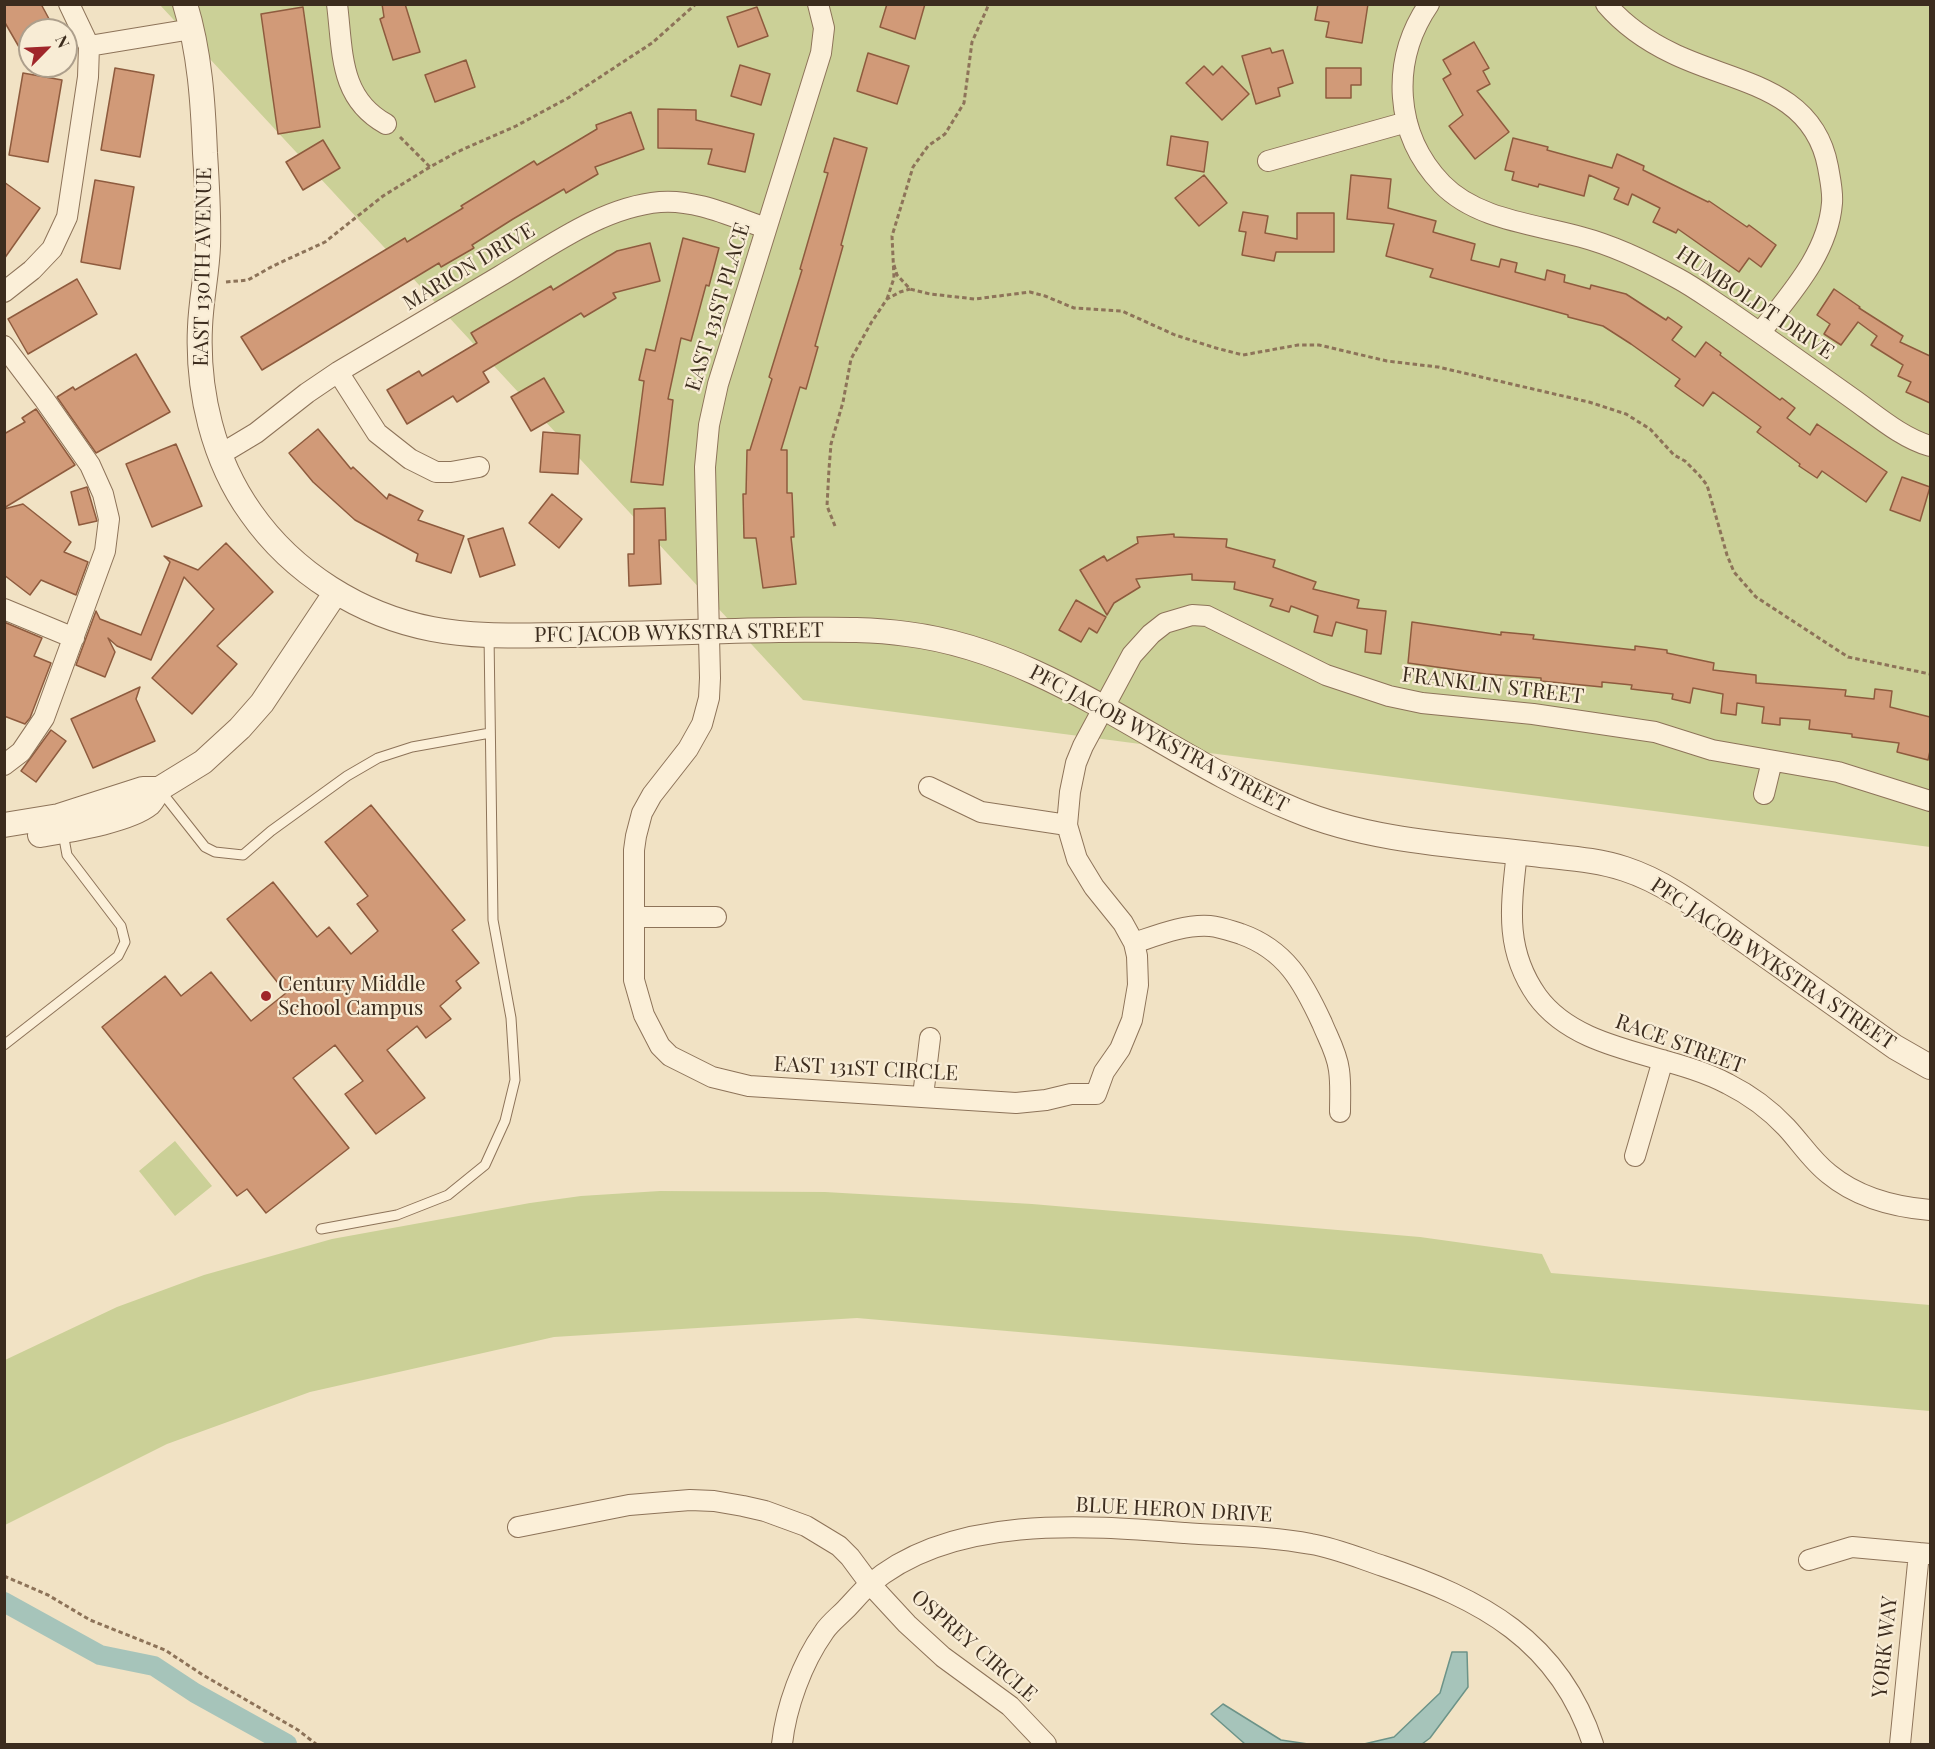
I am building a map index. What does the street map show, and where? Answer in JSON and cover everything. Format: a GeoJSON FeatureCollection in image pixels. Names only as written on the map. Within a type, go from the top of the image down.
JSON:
{"type":"FeatureCollection","features":[{"type":"Feature","properties":{"kind":"street"},"geometry":{"type":"LineString","coordinates":[[4,292],[32,270],[52,249],[66,217],[88,77],[89,46],[69,4]]}},
{"type":"Feature","properties":{"kind":"street","name":"EAST 130TH AVENUE"},"geometry":{"type":"LineString","coordinates":[[185,4],[197,53],[203,114],[208,245],[200,320],[199,358],[203,398],[214,436],[240,495],[282,550],[313,577],[336,592]]}},
{"type":"Feature","properties":{"kind":"street","name":"EAST 131ST PLACE"},"geometry":{"type":"LineString","coordinates":[[709,631],[705,467],[709,425],[718,384],[821,53],[824,28],[818,4]]}},
{"type":"Feature","properties":{"kind":"street","name":"HUMBOLDT DRIVE"},"geometry":{"type":"LineString","coordinates":[[1428,4],[1406,51],[1402,95],[1407,122],[1425,162],[1451,192],[1487,212],[1582,237],[1642,259],[1682,280],[1893,428],[1918,443],[1930,446]]}},
{"type":"Feature","properties":{"kind":"street"},"geometry":{"type":"LineString","coordinates":[[1606,4],[1625,23],[1664,49],[1757,86],[1787,101],[1798,109],[1816,134],[1826,159],[1832,190],[1829,227],[1814,259],[1760,333]]}},
{"type":"Feature","properties":{"kind":"street"},"geometry":{"type":"LineString","coordinates":[[338,13],[344,60],[352,91],[364,109],[386,124]]}},
{"type":"Feature","properties":{"kind":"street"},"geometry":{"type":"LineString","coordinates":[[89,46],[192,29]]}},
{"type":"Feature","properties":{"kind":"street"},"geometry":{"type":"LineString","coordinates":[[1268,161],[1407,122]]}},
{"type":"Feature","properties":{"kind":"street","name":"MARION DRIVE"},"geometry":{"type":"LineString","coordinates":[[221,454],[256,434],[307,393],[338,372],[540,252],[611,213],[636,205],[676,202],[710,209],[766,228]]}},
{"type":"Feature","properties":{"kind":"street"},"geometry":{"type":"LineString","coordinates":[[4,346],[90,465],[103,494],[109,519],[105,551],[44,718],[21,752],[4,765]]}},
{"type":"Feature","properties":{"kind":"street"},"geometry":{"type":"LineString","coordinates":[[338,372],[377,433],[404,454],[436,472],[452,472],[479,467]]}},
{"type":"Feature","properties":{"kind":"street"},"geometry":{"type":"LineString","coordinates":[[4,842],[110,820],[143,808],[151,802],[159,789],[203,762],[240,728],[262,703],[336,592]]}},
{"type":"Feature","properties":{"kind":"street","name":"PFC JACOB WYKSTRA STREET"},"geometry":{"type":"LineString","coordinates":[[336,592],[381,613],[429,628],[489,635],[842,630],[908,634],[993,654],[1017,663],[1103,707],[1232,780],[1308,816],[1356,831],[1604,863],[1638,874],[1689,901],[1895,1047],[1930,1066]]}},
{"type":"Feature","properties":{"kind":"street"},"geometry":{"type":"LineString","coordinates":[[4,609],[74,638]]}},
{"type":"Feature","properties":{"kind":"street","name":"FRANKLIN STREET"},"geometry":{"type":"LineString","coordinates":[[1103,707],[1132,655],[1150,634],[1166,623],[1192,615],[1207,616],[1226,623],[1261,644],[1326,675],[1389,696],[1422,703],[1533,714],[1655,732],[1713,750],[1838,772],[1930,801]]}},
{"type":"Feature","properties":{"kind":"street","name":"EAST 131ST CIRCLE"},"geometry":{"type":"LineString","coordinates":[[709,631],[709,698],[702,724],[688,750],[652,795],[642,813],[636,836],[634,972],[639,1002],[660,1046],[670,1056],[712,1077],[749,1086],[1016,1103],[1046,1100],[1071,1094],[1096,1094],[1104,1072],[1120,1049],[1132,1020],[1138,985],[1134,943],[1123,923],[1094,887],[1077,859],[1067,825],[1076,763],[1103,707]]}},
{"type":"Feature","properties":{"kind":"street"},"geometry":{"type":"LineString","coordinates":[[1764,794],[1772,761]]}},
{"type":"Feature","properties":{"kind":"street"},"geometry":{"type":"LineString","coordinates":[[929,786],[981,812],[1067,825]]}},
{"type":"Feature","properties":{"kind":"street"},"geometry":{"type":"LineString","coordinates":[[4,825],[59,816],[143,789],[159,789]]}},
{"type":"Feature","properties":{"kind":"street","name":"RACE STREET"},"geometry":{"type":"LineString","coordinates":[[1517,852],[1512,898],[1513,942],[1522,971],[1538,998],[1553,1014],[1583,1034],[1725,1082],[1749,1095],[1781,1122],[1830,1175],[1851,1188],[1892,1205],[1930,1210]]}},
{"type":"Feature","properties":{"kind":"street"},"geometry":{"type":"LineString","coordinates":[[634,917],[716,917]]}},
{"type":"Feature","properties":{"kind":"street"},"geometry":{"type":"LineString","coordinates":[[1134,943],[1163,933],[1197,926],[1209,926],[1225,928],[1253,938],[1271,948],[1300,978],[1335,1053],[1339,1070],[1340,1112]]}},
{"type":"Feature","properties":{"kind":"street"},"geometry":{"type":"LineString","coordinates":[[923,1096],[930,1038]]}},
{"type":"Feature","properties":{"kind":"street"},"geometry":{"type":"LineString","coordinates":[[1635,1156],[1663,1060]]}},
{"type":"Feature","properties":{"kind":"street","name":"OSPREY CIRCLE"},"geometry":{"type":"LineString","coordinates":[[518,1527],[629,1505],[690,1500],[714,1501],[765,1511],[806,1526],[825,1536],[850,1557],[870,1584],[907,1624],[943,1657],[1010,1706],[1046,1744]]}},
{"type":"Feature","properties":{"kind":"street","name":"BLUE HERON DRIVE"},"geometry":{"type":"LineString","coordinates":[[782,1744],[784,1726],[802,1672],[824,1631],[870,1584],[922,1553],[978,1535],[1006,1531],[1104,1527],[1312,1544],[1410,1575],[1451,1592],[1502,1620],[1538,1651],[1555,1672],[1581,1715],[1593,1744]]}},
{"type":"Feature","properties":{"kind":"street"},"geometry":{"type":"LineString","coordinates":[[1809,1560],[1852,1546],[1925,1554]]}},
{"type":"Feature","properties":{"kind":"street","name":"YORK WAY"},"geometry":{"type":"LineString","coordinates":[[1900,1744],[1925,1554]]}},
{"type":"Feature","properties":{"kind":"lane"},"geometry":{"type":"LineString","coordinates":[[321,1230],[397,1215],[448,1194],[485,1165],[505,1121],[515,1080],[511,1018],[493,920],[489,635]]}},
{"type":"Feature","properties":{"kind":"lane"},"geometry":{"type":"LineString","coordinates":[[159,789],[205,848],[215,852],[243,855],[271,831],[347,776],[378,758],[412,747],[490,733]]}},
{"type":"Feature","properties":{"kind":"lane"},"geometry":{"type":"LineString","coordinates":[[4,1045],[118,956],[125,942],[120,926],[67,855],[62,831]]}},
{"type":"Feature","properties":{"kind":"path"},"geometry":{"type":"LineString","coordinates":[[204,284],[248,280],[325,242],[383,196],[457,152],[516,126],[568,98],[652,43],[696,4]]}},
{"type":"Feature","properties":{"kind":"path"},"geometry":{"type":"LineString","coordinates":[[835,526],[827,506],[831,444],[843,402],[851,359],[887,299],[894,278],[892,236],[914,167],[928,146],[945,134],[961,111],[972,42],[989,4]]}},
{"type":"Feature","properties":{"kind":"path"},"geometry":{"type":"LineString","coordinates":[[386,124],[430,168]]}},
{"type":"Feature","properties":{"kind":"path"},"geometry":{"type":"LineString","coordinates":[[894,265],[897,275],[910,289]]}},
{"type":"Feature","properties":{"kind":"path"},"geometry":{"type":"LineString","coordinates":[[887,299],[910,289],[930,294],[975,299],[1030,292],[1074,308],[1122,311],[1175,335],[1243,355],[1298,345],[1319,345],[1387,361],[1438,367],[1589,402],[1626,414],[1650,429],[1674,456],[1685,461],[1707,485],[1721,540],[1734,572],[1756,597],[1848,657],[1930,674]]}},
{"type":"Feature","properties":{"kind":"path"},"geometry":{"type":"LineString","coordinates":[[4,1576],[48,1594],[90,1620],[165,1650],[203,1675],[298,1730],[316,1744]]}},
{"type":"Feature","properties":{"kind":"green space"},"geometry":{"type":"Polygon","coordinates":[[[160,5],[1930,5],[1930,847],[803,700],[160,5]]]}},
{"type":"Feature","properties":{"kind":"green space"},"geometry":{"type":"Polygon","coordinates":[[[175,1141],[212,1186],[175,1216],[139,1171],[175,1141]]]}},
{"type":"Feature","properties":{"kind":"green space"},"geometry":{"type":"Polygon","coordinates":[[[660,1191],[825,1192],[1032,1204],[1420,1237],[1542,1254],[1551,1273],[1930,1305],[1930,1411],[857,1318],[554,1337],[310,1392],[167,1444],[5,1525],[5,1360],[117,1307],[204,1275],[332,1239],[530,1203],[581,1196],[660,1191]]]}},
{"type":"Feature","properties":{"kind":"water"},"geometry":{"type":"Polygon","coordinates":[[[1452,1652],[1467,1652],[1468,1687],[1430,1738],[1422,1744],[1364,1744],[1394,1737],[1440,1693],[1452,1652]]]}},
{"type":"Feature","properties":{"kind":"water"},"geometry":{"type":"Polygon","coordinates":[[[1223,1704],[1281,1740],[1308,1744],[1245,1744],[1211,1714],[1223,1704]]]}},
{"type":"Feature","properties":{"kind":"building"},"geometry":{"type":"Polygon","coordinates":[[[4,4],[41,4],[49,18],[18,18],[18,45],[4,21],[4,4]]]}},
{"type":"Feature","properties":{"kind":"building"},"geometry":{"type":"Polygon","coordinates":[[[382,4],[405,4],[420,52],[393,60],[380,19],[384,17],[382,4]]]}},
{"type":"Feature","properties":{"kind":"building"},"geometry":{"type":"Polygon","coordinates":[[[887,4],[925,4],[915,39],[880,27],[887,4]]]}},
{"type":"Feature","properties":{"kind":"building"},"geometry":{"type":"Polygon","coordinates":[[[1318,4],[1368,4],[1362,43],[1326,37],[1329,22],[1315,20],[1318,4]]]}},
{"type":"Feature","properties":{"kind":"building"},"geometry":{"type":"Polygon","coordinates":[[[303,7],[320,127],[278,134],[261,14],[303,7]]]}},
{"type":"Feature","properties":{"kind":"building"},"geometry":{"type":"Polygon","coordinates":[[[757,7],[768,36],[738,47],[727,17],[757,7]]]}},
{"type":"Feature","properties":{"kind":"building"},"geometry":{"type":"Polygon","coordinates":[[[1474,42],[1489,68],[1483,71],[1490,84],[1477,91],[1509,132],[1475,159],[1449,126],[1463,115],[1443,79],[1451,74],[1443,60],[1474,42]]]}},
{"type":"Feature","properties":{"kind":"building"},"geometry":{"type":"Polygon","coordinates":[[[1270,48],[1272,53],[1283,50],[1293,83],[1278,88],[1280,96],[1256,104],[1242,56],[1270,48]]]}},
{"type":"Feature","properties":{"kind":"building"},"geometry":{"type":"Polygon","coordinates":[[[868,53],[909,66],[897,104],[857,91],[868,53]]]}},
{"type":"Feature","properties":{"kind":"building"},"geometry":{"type":"Polygon","coordinates":[[[466,60],[475,87],[435,102],[425,75],[466,60]]]}},
{"type":"Feature","properties":{"kind":"building"},"geometry":{"type":"Polygon","coordinates":[[[740,65],[770,74],[761,105],[731,96],[740,65]]]}},
{"type":"Feature","properties":{"kind":"building"},"geometry":{"type":"Polygon","coordinates":[[[1204,66],[1213,75],[1222,66],[1249,94],[1222,120],[1186,83],[1204,66]]]}},
{"type":"Feature","properties":{"kind":"building"},"geometry":{"type":"Polygon","coordinates":[[[115,68],[154,75],[140,157],[101,150],[115,68]]]}},
{"type":"Feature","properties":{"kind":"building"},"geometry":{"type":"Polygon","coordinates":[[[1326,68],[1361,68],[1361,85],[1351,85],[1351,98],[1326,98],[1326,68]]]}},
{"type":"Feature","properties":{"kind":"building"},"geometry":{"type":"Polygon","coordinates":[[[22,78],[62,80],[48,162],[9,155],[22,78]]]}},
{"type":"Feature","properties":{"kind":"building"},"geometry":{"type":"Polygon","coordinates":[[[658,109],[696,110],[696,120],[754,134],[745,172],[708,164],[712,149],[658,148],[658,109]]]}},
{"type":"Feature","properties":{"kind":"building"},"geometry":{"type":"Polygon","coordinates":[[[631,112],[644,149],[595,167],[598,174],[566,193],[564,189],[513,219],[472,245],[474,248],[441,267],[439,263],[262,370],[241,337],[405,238],[407,242],[534,161],[537,165],[597,129],[596,125],[631,112]]]}},
{"type":"Feature","properties":{"kind":"building"},"geometry":{"type":"Polygon","coordinates":[[[1171,136],[1208,142],[1204,172],[1167,165],[1171,136]]]}},
{"type":"Feature","properties":{"kind":"building"},"geometry":{"type":"Polygon","coordinates":[[[834,138],[867,148],[815,346],[818,347],[806,389],[800,387],[781,450],[787,450],[787,493],[792,493],[794,537],[791,537],[796,584],[763,588],[756,538],[744,538],[743,494],[746,494],[747,450],[750,450],[772,379],[769,377],[802,270],[800,269],[828,173],[824,172],[834,138]]]}},
{"type":"Feature","properties":{"kind":"building"},"geometry":{"type":"Polygon","coordinates":[[[1513,138],[1612,168],[1617,154],[1644,166],[1643,170],[1709,201],[1747,227],[1749,225],[1776,245],[1761,267],[1749,258],[1739,272],[1678,229],[1676,233],[1653,222],[1660,208],[1632,194],[1628,205],[1614,199],[1619,188],[1589,175],[1584,196],[1539,184],[1538,187],[1512,180],[1514,172],[1505,170],[1513,138]]]}},
{"type":"Feature","properties":{"kind":"building"},"geometry":{"type":"Polygon","coordinates":[[[323,140],[340,168],[303,190],[286,162],[323,140]]]}},
{"type":"Feature","properties":{"kind":"building"},"geometry":{"type":"Polygon","coordinates":[[[1204,175],[1227,203],[1199,226],[1175,198],[1204,175]]]}},
{"type":"Feature","properties":{"kind":"building"},"geometry":{"type":"Polygon","coordinates":[[[1351,175],[1391,179],[1388,208],[1436,221],[1433,232],[1475,244],[1471,260],[1499,267],[1501,259],[1517,263],[1515,272],[1545,280],[1547,270],[1565,275],[1564,282],[1590,289],[1591,285],[1626,294],[1666,320],[1668,317],[1682,327],[1672,340],[1695,357],[1706,342],[1780,400],[1782,398],[1795,408],[1787,418],[1810,435],[1817,424],[1887,472],[1866,502],[1822,471],[1817,478],[1799,466],[1800,464],[1757,432],[1761,427],[1713,392],[1703,406],[1675,386],[1680,379],[1603,326],[1430,277],[1433,269],[1386,256],[1394,224],[1347,219],[1351,175]]]}},
{"type":"Feature","properties":{"kind":"building"},"geometry":{"type":"Polygon","coordinates":[[[95,180],[134,187],[120,269],[81,262],[95,180]]]}},
{"type":"Feature","properties":{"kind":"building"},"geometry":{"type":"Polygon","coordinates":[[[4,182],[40,208],[4,259],[4,182]]]}},
{"type":"Feature","properties":{"kind":"building"},"geometry":{"type":"Polygon","coordinates":[[[1243,212],[1268,216],[1265,233],[1297,239],[1297,213],[1334,213],[1334,252],[1276,252],[1274,261],[1242,255],[1246,232],[1239,231],[1243,212]]]}},
{"type":"Feature","properties":{"kind":"building"},"geometry":{"type":"Polygon","coordinates":[[[683,238],[719,248],[691,341],[681,338],[668,399],[673,400],[663,485],[631,482],[644,381],[639,380],[646,349],[655,351],[683,238]]]}},
{"type":"Feature","properties":{"kind":"building"},"geometry":{"type":"Polygon","coordinates":[[[650,243],[660,281],[613,293],[616,298],[584,317],[581,313],[483,372],[489,382],[457,402],[453,396],[407,424],[387,390],[419,371],[422,376],[477,343],[471,333],[551,286],[553,290],[617,251],[650,243]]]}},
{"type":"Feature","properties":{"kind":"building"},"geometry":{"type":"Polygon","coordinates":[[[77,279],[97,314],[28,354],[8,319],[77,279]]]}},
{"type":"Feature","properties":{"kind":"building"},"geometry":{"type":"Polygon","coordinates":[[[1834,289],[1903,336],[1900,342],[1930,356],[1930,403],[1906,392],[1911,382],[1898,376],[1903,365],[1871,345],[1877,336],[1858,322],[1841,345],[1824,334],[1830,324],[1817,315],[1834,289]]]}},
{"type":"Feature","properties":{"kind":"building"},"geometry":{"type":"Polygon","coordinates":[[[136,354],[170,412],[96,453],[57,397],[73,387],[75,390],[136,354]]]}},
{"type":"Feature","properties":{"kind":"building"},"geometry":{"type":"Polygon","coordinates":[[[544,378],[564,412],[531,431],[511,397],[544,378]]]}},
{"type":"Feature","properties":{"kind":"building"},"geometry":{"type":"Polygon","coordinates":[[[36,409],[75,465],[4,508],[4,434],[25,422],[22,418],[36,409]]]}},
{"type":"Feature","properties":{"kind":"building"},"geometry":{"type":"Polygon","coordinates":[[[318,429],[351,469],[353,467],[387,499],[389,494],[423,511],[418,520],[464,536],[451,573],[416,561],[418,554],[355,520],[313,482],[289,453],[318,429]]]}},
{"type":"Feature","properties":{"kind":"building"},"geometry":{"type":"Polygon","coordinates":[[[543,432],[580,435],[578,474],[540,472],[543,432]]]}},
{"type":"Feature","properties":{"kind":"building"},"geometry":{"type":"Polygon","coordinates":[[[176,444],[202,506],[152,527],[126,464],[176,444]]]}},
{"type":"Feature","properties":{"kind":"building"},"geometry":{"type":"Polygon","coordinates":[[[1902,477],[1930,487],[1920,521],[1890,510],[1902,477]]]}},
{"type":"Feature","properties":{"kind":"building"},"geometry":{"type":"Polygon","coordinates":[[[87,487],[97,521],[79,525],[71,492],[87,487]]]}},
{"type":"Feature","properties":{"kind":"building"},"geometry":{"type":"Polygon","coordinates":[[[552,494],[582,519],[559,548],[529,523],[552,494]]]}},
{"type":"Feature","properties":{"kind":"building"},"geometry":{"type":"Polygon","coordinates":[[[23,504],[71,542],[64,552],[88,562],[76,595],[41,580],[30,595],[4,575],[4,509],[23,504]]]}},
{"type":"Feature","properties":{"kind":"building"},"geometry":{"type":"Polygon","coordinates":[[[665,508],[666,540],[659,540],[661,584],[629,586],[628,554],[634,554],[634,509],[665,508]]]}},
{"type":"Feature","properties":{"kind":"building"},"geometry":{"type":"Polygon","coordinates":[[[503,528],[515,565],[480,577],[468,539],[503,528]]]}},
{"type":"Feature","properties":{"kind":"building"},"geometry":{"type":"Polygon","coordinates":[[[1174,534],[1174,537],[1227,539],[1226,547],[1275,560],[1273,567],[1316,582],[1313,589],[1359,600],[1357,608],[1386,611],[1381,654],[1365,652],[1367,630],[1336,622],[1332,636],[1314,632],[1318,616],[1291,606],[1289,612],[1270,606],[1273,599],[1234,589],[1235,582],[1192,580],[1192,574],[1136,579],[1140,587],[1114,603],[1107,615],[1080,570],[1104,556],[1107,561],[1138,543],[1137,537],[1174,534]]]}},
{"type":"Feature","properties":{"kind":"building"},"geometry":{"type":"Polygon","coordinates":[[[226,543],[273,592],[217,646],[237,664],[192,714],[152,678],[214,609],[184,577],[151,660],[117,646],[108,638],[115,652],[105,677],[76,665],[96,611],[100,619],[141,635],[170,562],[164,556],[198,570],[226,543]]]}},
{"type":"Feature","properties":{"kind":"building"},"geometry":{"type":"Polygon","coordinates":[[[1076,600],[1106,617],[1097,633],[1089,628],[1081,642],[1059,630],[1076,600]]]}},
{"type":"Feature","properties":{"kind":"building"},"geometry":{"type":"Polygon","coordinates":[[[4,622],[42,638],[34,656],[51,663],[30,718],[25,724],[4,716],[4,622]]]}},
{"type":"Feature","properties":{"kind":"building"},"geometry":{"type":"Polygon","coordinates":[[[1412,622],[1501,635],[1501,632],[1534,635],[1533,639],[1635,650],[1635,646],[1667,650],[1667,653],[1714,663],[1713,670],[1756,675],[1756,683],[1846,690],[1845,696],[1874,699],[1875,689],[1892,691],[1890,707],[1930,717],[1928,760],[1897,752],[1899,743],[1809,729],[1810,720],[1780,718],[1780,725],[1762,723],[1764,707],[1737,703],[1736,715],[1721,713],[1723,694],[1693,688],[1690,703],[1672,699],[1673,694],[1631,689],[1632,685],[1602,682],[1602,687],[1408,663],[1412,622]]]}},
{"type":"Feature","properties":{"kind":"building"},"geometry":{"type":"Polygon","coordinates":[[[140,687],[136,699],[155,741],[93,768],[71,719],[140,687]]]}},
{"type":"Feature","properties":{"kind":"building"},"geometry":{"type":"Polygon","coordinates":[[[51,730],[66,741],[36,782],[21,771],[51,730]]]}},
{"type":"Feature","properties":{"kind":"building"},"geometry":{"type":"Polygon","coordinates":[[[371,805],[465,920],[452,930],[479,963],[456,981],[461,988],[440,1006],[451,1019],[426,1038],[417,1026],[387,1050],[425,1098],[376,1134],[345,1094],[363,1081],[335,1045],[293,1078],[349,1148],[266,1213],[247,1189],[237,1196],[102,1027],[165,976],[181,996],[211,972],[251,1021],[286,993],[227,919],[273,882],[317,937],[329,927],[351,954],[378,931],[357,904],[368,896],[325,842],[371,805]]]}},
{"type":"Feature","properties":{"kind":"waterway"},"geometry":{"type":"LineString","coordinates":[[4,1602],[100,1655],[154,1666],[195,1693],[287,1744]]}},
{"type":"Feature","properties":{"kind":"place","name":"Century Middle School Campus"},"geometry":{"type":"Point","coordinates":[266,996]}}]}
